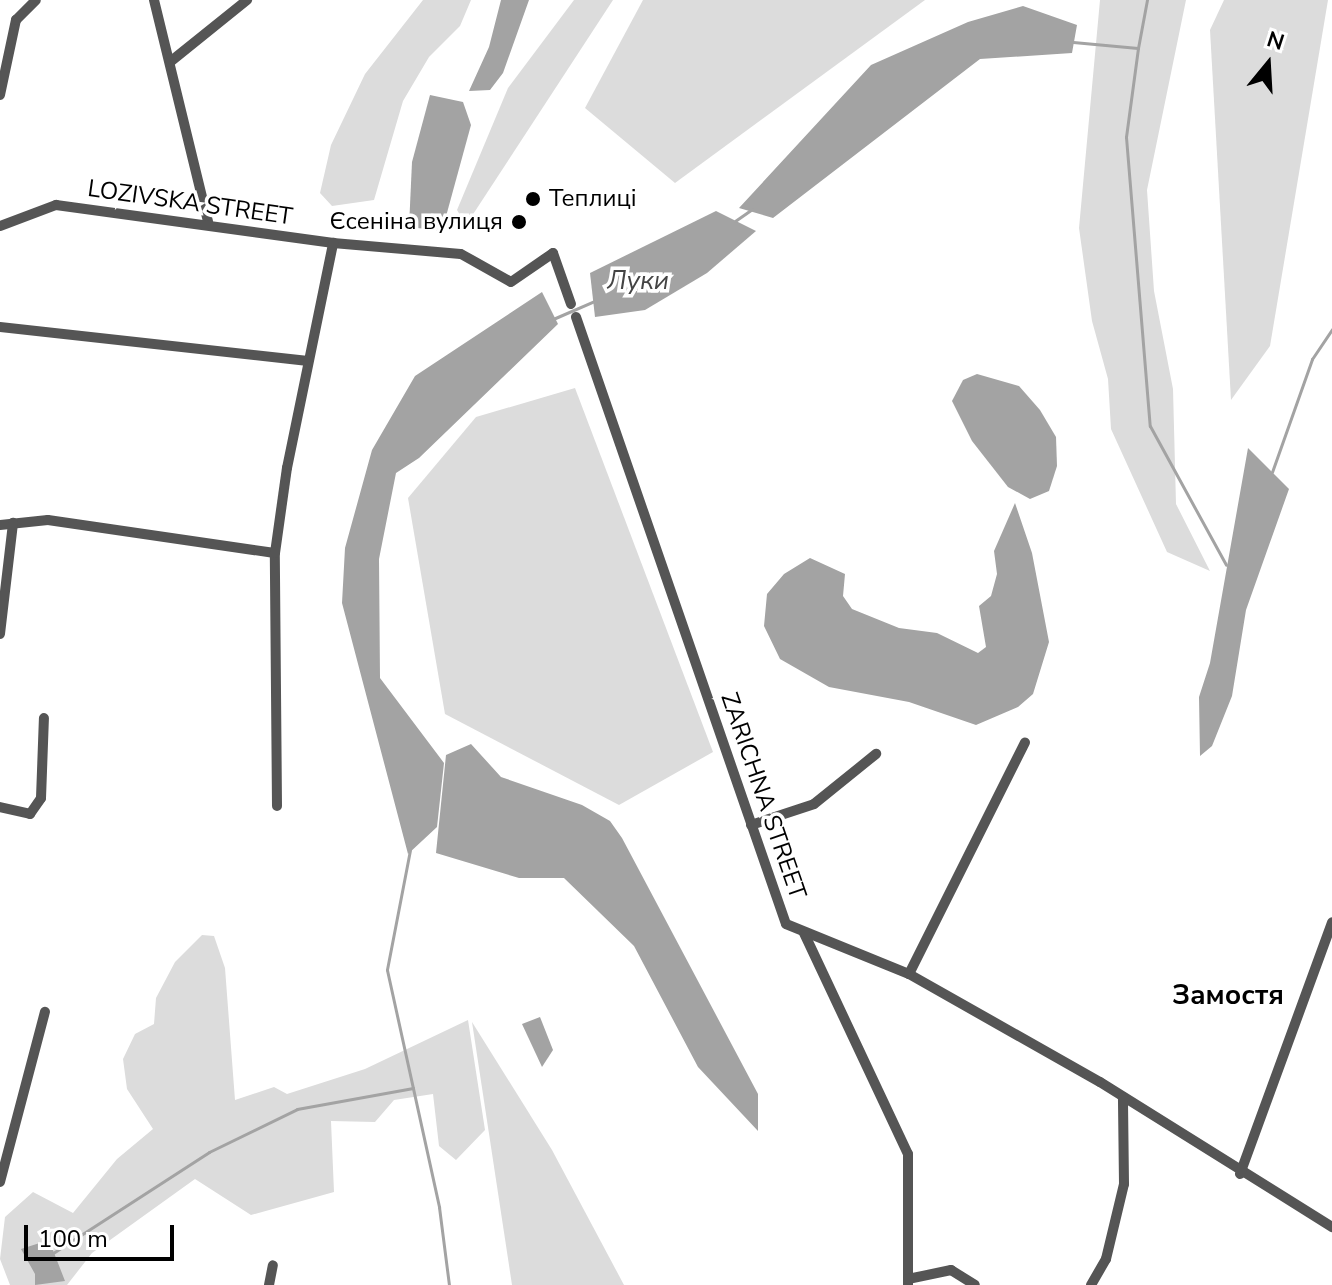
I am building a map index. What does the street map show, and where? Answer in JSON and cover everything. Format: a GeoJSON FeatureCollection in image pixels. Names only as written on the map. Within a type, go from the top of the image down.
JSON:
{"type":"FeatureCollection","features":[{"type":"Feature","properties":{"kind":"street"},"geometry":{"type":"LineString","coordinates":[[0,95],[16,20],[36,0]]}},
{"type":"Feature","properties":{"kind":"street"},"geometry":{"type":"LineString","coordinates":[[154,0],[208,222]]}},
{"type":"Feature","properties":{"kind":"street"},"geometry":{"type":"LineString","coordinates":[[170,62],[247,0]]}},
{"type":"Feature","properties":{"kind":"street","name":"LOZIVSKA STREET"},"geometry":{"type":"LineString","coordinates":[[0,226],[56,205],[208,222],[333,243],[461,254],[511,282],[553,253],[571,304]]}},
{"type":"Feature","properties":{"kind":"street"},"geometry":{"type":"LineString","coordinates":[[277,806],[275,553],[308,361],[333,243]]}},
{"type":"Feature","properties":{"kind":"street","name":"ZARICHNA STREET"},"geometry":{"type":"LineString","coordinates":[[576,317],[786,924],[909,974],[1123,1097],[1240,1174],[1332,1227]]}},
{"type":"Feature","properties":{"kind":"street"},"geometry":{"type":"LineString","coordinates":[[0,327],[308,361]]}},
{"type":"Feature","properties":{"kind":"street"},"geometry":{"type":"LineString","coordinates":[[0,525],[48,520],[275,553]]}},
{"type":"Feature","properties":{"kind":"street"},"geometry":{"type":"LineString","coordinates":[[0,634],[13,523]]}},
{"type":"Feature","properties":{"kind":"street"},"geometry":{"type":"LineString","coordinates":[[0,807],[30,814],[41,798],[44,718]]}},
{"type":"Feature","properties":{"kind":"street"},"geometry":{"type":"LineString","coordinates":[[909,974],[1025,742]]}},
{"type":"Feature","properties":{"kind":"street"},"geometry":{"type":"LineString","coordinates":[[751,825],[814,804],[876,754]]}},
{"type":"Feature","properties":{"kind":"street"},"geometry":{"type":"LineString","coordinates":[[1240,1174],[1332,922]]}},
{"type":"Feature","properties":{"kind":"street"},"geometry":{"type":"LineString","coordinates":[[804,933],[908,1154],[908,1282],[951,1270],[975,1285]]}},
{"type":"Feature","properties":{"kind":"street"},"geometry":{"type":"LineString","coordinates":[[0,1182],[45,1012]]}},
{"type":"Feature","properties":{"kind":"street"},"geometry":{"type":"LineString","coordinates":[[1091,1285],[1106,1259],[1124,1184],[1123,1097]]}},
{"type":"Feature","properties":{"kind":"street"},"geometry":{"type":"LineString","coordinates":[[269,1285],[273,1265]]}},
{"type":"Feature","properties":{"kind":"shaded area"},"geometry":{"type":"Polygon","coordinates":[[[423,0],[471,0],[460,26],[429,57],[403,101],[374,200],[332,206],[320,193],[331,145],[365,74],[423,0]]]}},
{"type":"Feature","properties":{"kind":"shaded area"},"geometry":{"type":"Polygon","coordinates":[[[574,0],[613,0],[466,225],[457,210],[508,88],[574,0]]]}},
{"type":"Feature","properties":{"kind":"shaded area"},"geometry":{"type":"Polygon","coordinates":[[[643,0],[925,0],[675,183],[585,108],[643,0]]]}},
{"type":"Feature","properties":{"kind":"shaded area"},"geometry":{"type":"Polygon","coordinates":[[[1100,0],[1186,0],[1147,190],[1154,291],[1173,389],[1176,504],[1210,571],[1167,552],[1111,429],[1108,379],[1092,321],[1079,228],[1100,0]]]}},
{"type":"Feature","properties":{"kind":"shaded area"},"geometry":{"type":"Polygon","coordinates":[[[1224,0],[1328,0],[1270,346],[1231,400],[1210,30],[1224,0]]]}},
{"type":"Feature","properties":{"kind":"shaded area"},"geometry":{"type":"Polygon","coordinates":[[[575,388],[713,752],[619,805],[445,714],[408,498],[476,417],[575,388]]]}},
{"type":"Feature","properties":{"kind":"shaded area"},"geometry":{"type":"Polygon","coordinates":[[[202,935],[214,936],[225,968],[235,1100],[274,1087],[287,1094],[365,1069],[468,1020],[485,1130],[456,1160],[439,1146],[433,1094],[394,1100],[375,1122],[331,1121],[334,1192],[251,1215],[195,1179],[92,1253],[67,1285],[10,1285],[0,1259],[5,1217],[33,1192],[73,1213],[117,1159],[153,1129],[127,1089],[123,1059],[135,1034],[154,1024],[156,998],[175,962],[202,935]]]}},
{"type":"Feature","properties":{"kind":"shaded area"},"geometry":{"type":"Polygon","coordinates":[[[472,1022],[552,1150],[624,1285],[512,1285],[472,1022]]]}},
{"type":"Feature","properties":{"kind":"water"},"geometry":{"type":"Polygon","coordinates":[[[501,0],[529,0],[503,73],[490,90],[469,91],[489,47],[501,0]]]}},
{"type":"Feature","properties":{"kind":"water"},"geometry":{"type":"Polygon","coordinates":[[[1023,6],[1077,25],[1072,53],[980,59],[773,218],[739,208],[871,65],[968,22],[1023,6]]]}},
{"type":"Feature","properties":{"kind":"water"},"geometry":{"type":"Polygon","coordinates":[[[430,95],[463,102],[471,125],[442,231],[409,227],[412,162],[430,95]]]}},
{"type":"Feature","properties":{"kind":"water","name":"Луки"},"geometry":{"type":"Polygon","coordinates":[[[716,211],[756,231],[707,273],[645,310],[595,317],[590,273],[716,211]]]}},
{"type":"Feature","properties":{"kind":"water"},"geometry":{"type":"Polygon","coordinates":[[[542,292],[558,324],[419,458],[396,473],[379,559],[380,678],[444,763],[437,827],[408,854],[342,603],[345,548],[372,450],[415,376],[542,292]]]}},
{"type":"Feature","properties":{"kind":"water"},"geometry":{"type":"Polygon","coordinates":[[[977,374],[1019,386],[1040,410],[1056,437],[1057,466],[1049,491],[1030,499],[1008,487],[972,441],[952,401],[963,380],[977,374]]]}},
{"type":"Feature","properties":{"kind":"water"},"geometry":{"type":"Polygon","coordinates":[[[1248,448],[1289,489],[1246,610],[1232,696],[1212,746],[1200,756],[1199,697],[1210,663],[1248,448]]]}},
{"type":"Feature","properties":{"kind":"water"},"geometry":{"type":"Polygon","coordinates":[[[1015,503],[1032,553],[1049,642],[1033,694],[1018,707],[976,725],[909,702],[829,687],[780,659],[764,626],[767,594],[784,574],[810,558],[845,574],[843,596],[852,609],[899,628],[937,633],[978,653],[986,647],[979,606],[991,596],[997,574],[994,551],[1015,503]]]}},
{"type":"Feature","properties":{"kind":"water"},"geometry":{"type":"Polygon","coordinates":[[[471,744],[501,777],[582,805],[610,821],[622,838],[758,1094],[758,1131],[698,1067],[634,946],[564,878],[519,878],[436,853],[446,755],[471,744]]]}},
{"type":"Feature","properties":{"kind":"water"},"geometry":{"type":"Polygon","coordinates":[[[540,1017],[553,1050],[542,1067],[522,1024],[540,1017]]]}},
{"type":"Feature","properties":{"kind":"water"},"geometry":{"type":"Polygon","coordinates":[[[49,1240],[65,1281],[35,1285],[35,1274],[21,1249],[49,1240]]]}},
{"type":"Feature","properties":{"kind":"waterway"},"geometry":{"type":"LineString","coordinates":[[1073,42],[1138,48],[1147,0]]}},
{"type":"Feature","properties":{"kind":"waterway"},"geometry":{"type":"LineString","coordinates":[[1138,48],[1126,137],[1150,426],[1226,565]]}},
{"type":"Feature","properties":{"kind":"waterway"},"geometry":{"type":"LineString","coordinates":[[735,221],[752,209]]}},
{"type":"Feature","properties":{"kind":"waterway"},"geometry":{"type":"LineString","coordinates":[[553,319],[597,300]]}},
{"type":"Feature","properties":{"kind":"waterway"},"geometry":{"type":"LineString","coordinates":[[1272,472],[1312,359],[1332,329]]}},
{"type":"Feature","properties":{"kind":"waterway"},"geometry":{"type":"LineString","coordinates":[[410,850],[387,970],[439,1207],[449,1285]]}},
{"type":"Feature","properties":{"kind":"waterway"},"geometry":{"type":"LineString","coordinates":[[53,1253],[209,1152],[297,1109],[413,1088]]}},
{"type":"Feature","properties":{"kind":"place","name":"Теплиці"},"geometry":{"type":"Point","coordinates":[533,199]}},
{"type":"Feature","properties":{"kind":"place","name":"Єсеніна вулиця"},"geometry":{"type":"Point","coordinates":[519,222]}},
{"type":"Feature","properties":{"kind":"district","name":"Замостя"},"geometry":{"type":"Point","coordinates":[1228,995]}}]}
